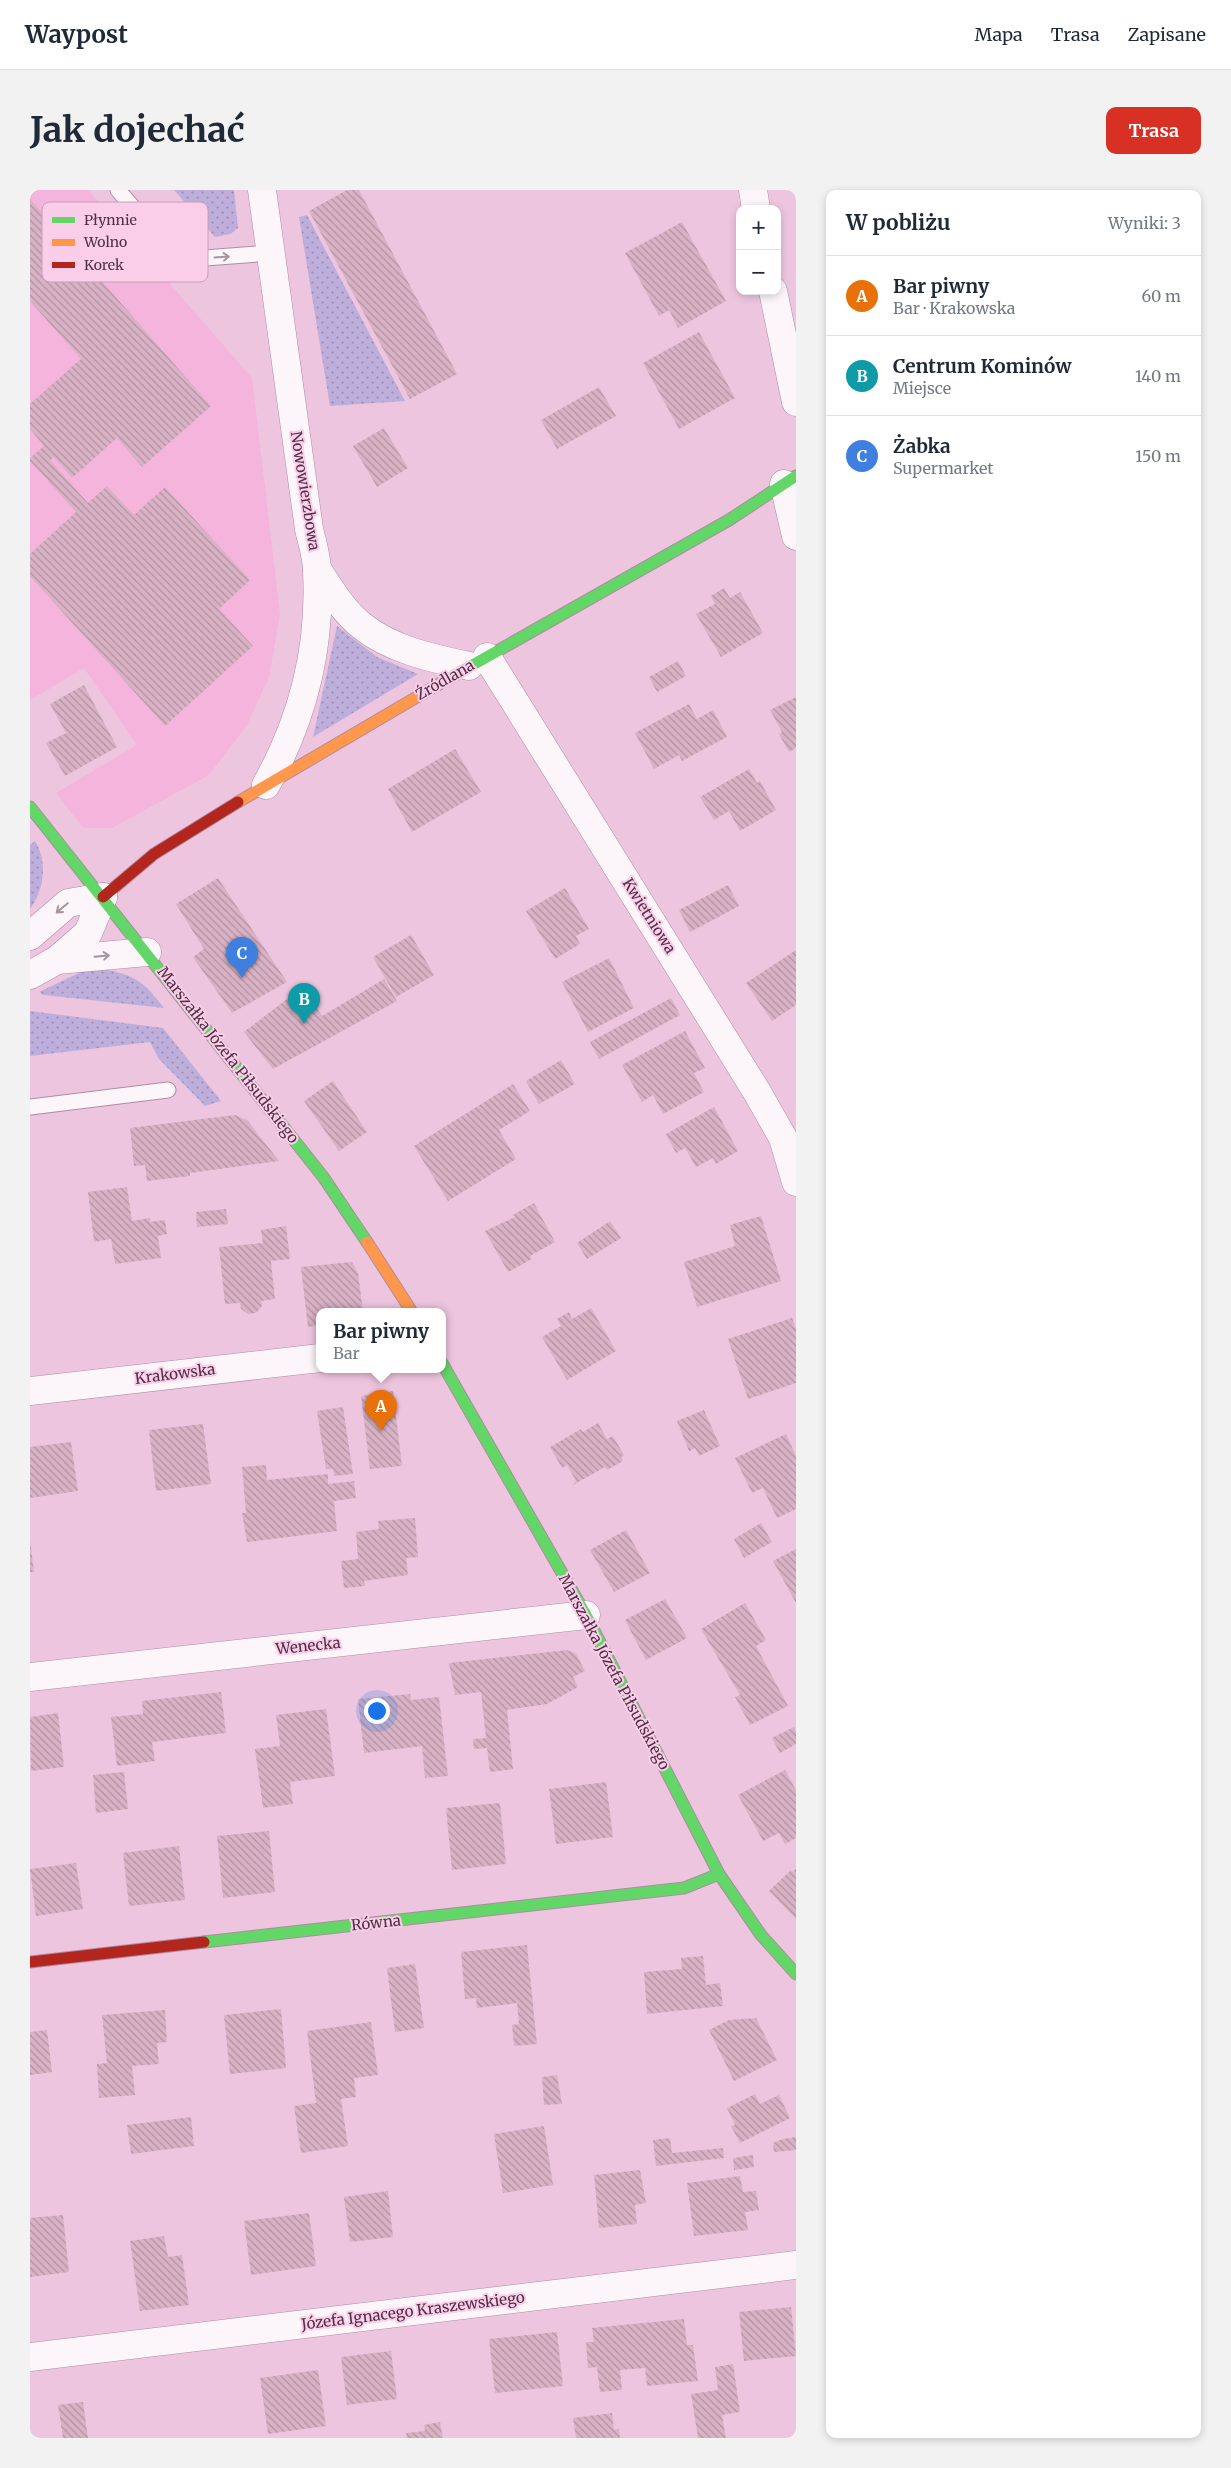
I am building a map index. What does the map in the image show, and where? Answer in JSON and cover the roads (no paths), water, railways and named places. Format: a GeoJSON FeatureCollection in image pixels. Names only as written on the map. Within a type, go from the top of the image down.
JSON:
{"type":"FeatureCollection","features":[{"type":"Feature","properties":{"kind":"street","name":"Nowowierzbowa"},"geometry":{"type":"LineString","coordinates":[[262,190],[309,529],[317,569],[312,660],[290,739],[266,785]]}},
{"type":"Feature","properties":{"kind":"street"},"geometry":{"type":"LineString","coordinates":[[752,190],[755,205]]}},
{"type":"Feature","properties":{"kind":"street"},"geometry":{"type":"LineString","coordinates":[[774,295],[796,402]]}},
{"type":"Feature","properties":{"kind":"street"},"geometry":{"type":"LineString","coordinates":[[790,480],[796,536]]}},
{"type":"Feature","properties":{"kind":"street","name":"Źródlana"},"geometry":{"type":"LineString","coordinates":[[103,897],[154,854],[266,785],[478,662],[721,525],[790,480]]}},
{"type":"Feature","properties":{"kind":"street"},"geometry":{"type":"LineString","coordinates":[[317,569],[350,614],[362,626],[379,638],[432,658],[478,662]]}},
{"type":"Feature","properties":{"kind":"street","name":"Kwietniowa"},"geometry":{"type":"LineString","coordinates":[[478,662],[752,1083],[783,1138],[796,1182]]}},
{"type":"Feature","properties":{"kind":"street","name":"Marszałka Józefa Piłsudskiego"},"geometry":{"type":"LineString","coordinates":[[30,807],[147,952],[324,1178],[410,1308]]}},
{"type":"Feature","properties":{"kind":"street"},"geometry":{"type":"LineString","coordinates":[[30,936],[68,903],[103,897]]}},
{"type":"Feature","properties":{"kind":"street"},"geometry":{"type":"LineString","coordinates":[[30,975],[57,960],[88,934],[103,897]]}},
{"type":"Feature","properties":{"kind":"street"},"geometry":{"type":"LineString","coordinates":[[57,960],[147,952]]}},
{"type":"Feature","properties":{"kind":"street","name":"Krakowska"},"geometry":{"type":"LineString","coordinates":[[30,1391],[316,1358]]}},
{"type":"Feature","properties":{"kind":"street","name":"Marszałka Józefa Piłsudskiego"},"geometry":{"type":"LineString","coordinates":[[446,1370],[586,1615],[719,1874],[762,1935],[796,1974]]}},
{"type":"Feature","properties":{"kind":"street","name":"Wenecka"},"geometry":{"type":"LineString","coordinates":[[30,1677],[586,1615]]}},
{"type":"Feature","properties":{"kind":"street","name":"Równa"},"geometry":{"type":"LineString","coordinates":[[30,1962],[684,1888],[719,1874]]}},
{"type":"Feature","properties":{"kind":"street","name":"Józefa Ignacego Kraszewskiego"},"geometry":{"type":"LineString","coordinates":[[30,2357],[796,2265]]}},
{"type":"Feature","properties":{"kind":"lane"},"geometry":{"type":"LineString","coordinates":[[118,190],[128,202]]}},
{"type":"Feature","properties":{"kind":"lane"},"geometry":{"type":"LineString","coordinates":[[208,258],[271,253]]}},
{"type":"Feature","properties":{"kind":"lane"},"geometry":{"type":"LineString","coordinates":[[30,1107],[168,1090]]}},
{"type":"Feature","properties":{"kind":"place","name":"Żabka"},"geometry":{"type":"Point","coordinates":[242,978]}},
{"type":"Feature","properties":{"kind":"place","name":"Centrum Kominów"},"geometry":{"type":"Point","coordinates":[304,1024]}},
{"type":"Feature","properties":{"kind":"place","name":"Bar piwny"},"geometry":{"type":"Point","coordinates":[381,1431]}}]}
